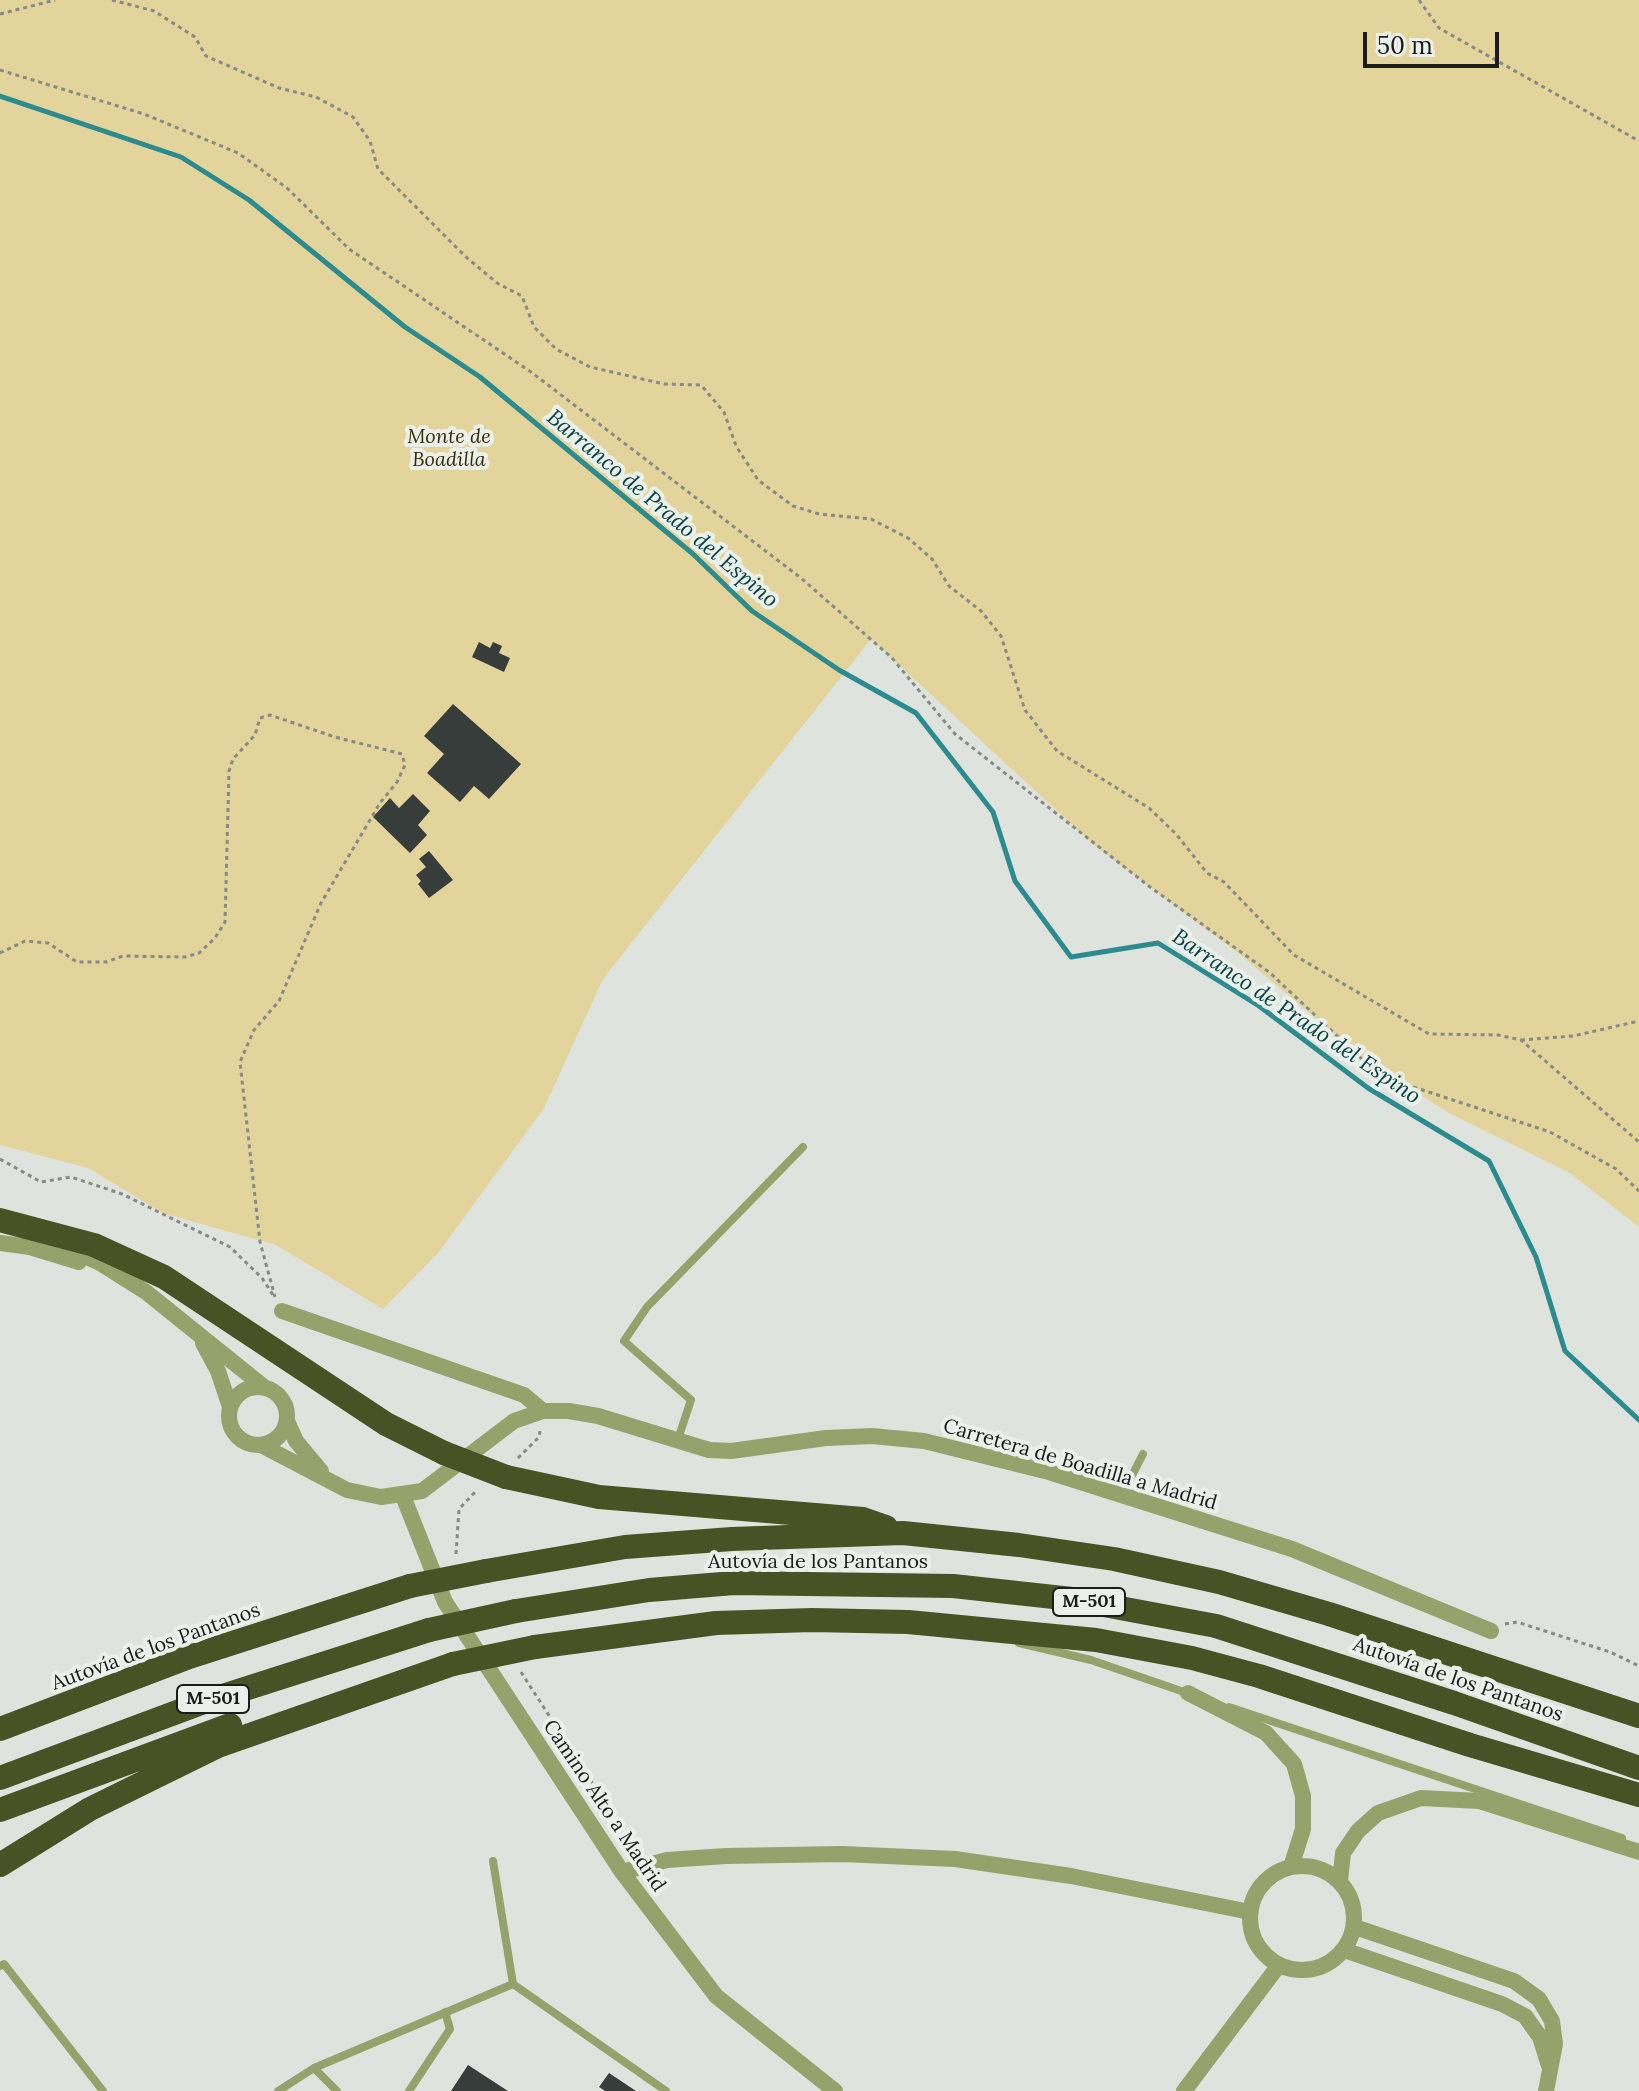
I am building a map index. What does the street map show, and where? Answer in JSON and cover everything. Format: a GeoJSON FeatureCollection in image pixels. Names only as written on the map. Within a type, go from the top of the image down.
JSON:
{"type":"FeatureCollection","features":[{"type":"Feature","properties":{"kind":"highway"},"geometry":{"type":"LineString","coordinates":[[0,1222],[94,1245],[164,1277],[386,1424],[444,1453],[506,1477],[612,1499],[863,1519],[903,1533]]}},
{"type":"Feature","properties":{"kind":"highway","name":"Autovía de los Pantanos"},"geometry":{"type":"LineString","coordinates":[[0,1729],[189,1657],[410,1586],[625,1547],[903,1533],[1114,1559],[1219,1582],[1344,1618],[1639,1716]]}},
{"type":"Feature","properties":{"kind":"highway","name":"Autovía de los Pantanos"},"geometry":{"type":"LineString","coordinates":[[0,1778],[204,1702],[429,1630],[516,1611],[649,1590],[734,1583],[953,1586],[1072,1599],[1216,1626],[1454,1703],[1639,1768]]}},
{"type":"Feature","properties":{"kind":"highway"},"geometry":{"type":"LineString","coordinates":[[0,1810],[259,1714],[366,1681],[535,1647],[716,1623],[908,1622],[1096,1640],[1192,1658],[1639,1795]]}},
{"type":"Feature","properties":{"kind":"highway"},"geometry":{"type":"LineString","coordinates":[[0,1865],[90,1809],[218,1746],[453,1664]]}},
{"type":"Feature","properties":{"kind":"street"},"geometry":{"type":"LineString","coordinates":[[0,1222],[83,1254],[129,1281],[193,1328],[282,1399],[287,1421],[310,1460],[334,1482]]}},
{"type":"Feature","properties":{"kind":"street"},"geometry":{"type":"LineString","coordinates":[[0,1243],[57,1254],[129,1281]]}},
{"type":"Feature","properties":{"kind":"street","name":"Carretera de Boadilla a Madrid"},"geometry":{"type":"LineString","coordinates":[[282,1311],[524,1395],[543,1411],[598,1416],[677,1443],[731,1451],[826,1438],[872,1436],[924,1441],[977,1452],[1292,1549],[1491,1631]]}},
{"type":"Feature","properties":{"kind":"street"},"geometry":{"type":"LineString","coordinates":[[193,1328],[218,1371],[235,1434],[364,1495],[403,1496],[422,1491],[443,1479],[514,1421],[543,1411]]}},
{"type":"Feature","properties":{"kind":"street"},"geometry":{"type":"LineString","coordinates":[[230,1407],[239,1393],[264,1387]]}},
{"type":"Feature","properties":{"kind":"street"},"geometry":{"type":"LineString","coordinates":[[261,1445],[275,1440],[287,1421]]}},
{"type":"Feature","properties":{"kind":"street","name":"Camino Alto a Madrid"},"geometry":{"type":"LineString","coordinates":[[403,1496],[445,1602],[622,1872],[716,1996],[835,2091]]}},
{"type":"Feature","properties":{"kind":"street"},"geometry":{"type":"LineString","coordinates":[[1188,1693],[1266,1733],[1294,1764],[1303,1796],[1303,1829],[1291,1867]]}},
{"type":"Feature","properties":{"kind":"street"},"geometry":{"type":"LineString","coordinates":[[1340,1881],[1343,1853],[1358,1831],[1378,1813],[1421,1798],[1479,1801],[1639,1852]]}},
{"type":"Feature","properties":{"kind":"street"},"geometry":{"type":"LineString","coordinates":[[622,1872],[667,1860],[726,1856],[842,1854],[955,1859],[1071,1876],[1250,1912]]}},
{"type":"Feature","properties":{"kind":"street"},"geometry":{"type":"LineString","coordinates":[[1291,1867],[1316,1867],[1340,1881],[1352,1901],[1355,1927],[1344,1950],[1329,1964],[1308,1970],[1279,1965],[1265,1955],[1253,1936],[1250,1912],[1256,1894],[1268,1879],[1291,1867]]}},
{"type":"Feature","properties":{"kind":"street"},"geometry":{"type":"LineString","coordinates":[[1355,1927],[1514,1981],[1539,1999],[1552,2021],[1555,2044],[1546,2091]]}},
{"type":"Feature","properties":{"kind":"street"},"geometry":{"type":"LineString","coordinates":[[1344,1950],[1502,2004],[1525,2016],[1540,2037],[1550,2068]]}},
{"type":"Feature","properties":{"kind":"street"},"geometry":{"type":"LineString","coordinates":[[1184,2091],[1279,1965]]}},
{"type":"Feature","properties":{"kind":"lane"},"geometry":{"type":"LineString","coordinates":[[677,1443],[691,1400],[624,1341],[647,1307],[803,1147]]}},
{"type":"Feature","properties":{"kind":"lane"},"geometry":{"type":"LineString","coordinates":[[1122,1495],[1143,1454]]}},
{"type":"Feature","properties":{"kind":"lane"},"geometry":{"type":"LineString","coordinates":[[908,1622],[1091,1660],[1639,1844]]}},
{"type":"Feature","properties":{"kind":"lane"},"geometry":{"type":"LineString","coordinates":[[493,1861],[513,1984],[666,2091]]}},
{"type":"Feature","properties":{"kind":"lane"},"geometry":{"type":"LineString","coordinates":[[0,1966],[4,1964],[103,2091]]}},
{"type":"Feature","properties":{"kind":"lane"},"geometry":{"type":"LineString","coordinates":[[278,2091],[314,2068],[513,1984]]}},
{"type":"Feature","properties":{"kind":"lane"},"geometry":{"type":"LineString","coordinates":[[409,2091],[450,2029],[445,2012]]}},
{"type":"Feature","properties":{"kind":"lane"},"geometry":{"type":"LineString","coordinates":[[314,2068],[337,2091]]}},
{"type":"Feature","properties":{"kind":"path"},"geometry":{"type":"LineString","coordinates":[[0,14],[55,0]]}},
{"type":"Feature","properties":{"kind":"path"},"geometry":{"type":"LineString","coordinates":[[112,0],[154,11],[195,37],[206,56],[279,88],[316,97],[353,117],[370,141],[378,169],[466,257],[497,283],[522,296],[534,327],[556,349],[590,367],[664,384],[701,385],[724,412],[736,446],[758,480],[793,506],[819,514],[871,519],[908,538],[932,559],[949,586],[981,611],[1001,636],[1025,710],[1057,751],[1149,808],[1176,834],[1207,873],[1224,882],[1294,955],[1429,1034],[1498,1035],[1521,1040],[1573,1036],[1639,1021]]}},
{"type":"Feature","properties":{"kind":"path"},"geometry":{"type":"LineString","coordinates":[[1419,0],[1439,28],[1552,95],[1639,141]]}},
{"type":"Feature","properties":{"kind":"path"},"geometry":{"type":"LineString","coordinates":[[0,70],[144,114],[238,153],[287,188],[349,249],[531,372],[801,578],[892,658],[955,734],[1150,887],[1269,972],[1380,1076],[1550,1132],[1616,1169],[1639,1191]]}},
{"type":"Feature","properties":{"kind":"path"},"geometry":{"type":"LineString","coordinates":[[0,953],[25,941],[48,943],[77,962],[106,962],[123,956],[185,957],[199,953],[215,938],[225,922],[229,771],[233,759],[255,735],[260,718],[270,715],[335,737],[402,754],[405,765],[397,782],[321,903],[279,1001],[254,1030],[240,1062],[260,1242],[275,1297],[262,1278],[230,1247],[122,1194],[71,1177],[41,1182],[0,1159]]}},
{"type":"Feature","properties":{"kind":"path"},"geometry":{"type":"LineString","coordinates":[[1521,1040],[1639,1142]]}},
{"type":"Feature","properties":{"kind":"path"},"geometry":{"type":"LineString","coordinates":[[1491,1631],[1499,1625],[1517,1622],[1610,1652],[1639,1666]]}},
{"type":"Feature","properties":{"kind":"green space","name":"Monte de Boadilla"},"geometry":{"type":"Polygon","coordinates":[[[0,0],[1639,0],[1639,1227],[1570,1173],[1449,1113],[1368,1062],[1242,956],[1094,845],[871,639],[603,979],[544,1108],[438,1253],[383,1309],[276,1245],[163,1213],[88,1168],[0,1145],[0,0]]]}},
{"type":"Feature","properties":{"kind":"building"},"geometry":{"type":"Polygon","coordinates":[[[479,642],[490,648],[493,642],[502,646],[499,653],[510,658],[504,672],[472,657],[479,642]]]}},
{"type":"Feature","properties":{"kind":"building"},"geometry":{"type":"Polygon","coordinates":[[[453,704],[521,764],[489,799],[474,786],[460,802],[427,773],[444,754],[424,736],[453,704]]]}},
{"type":"Feature","properties":{"kind":"building"},"geometry":{"type":"Polygon","coordinates":[[[413,794],[430,811],[418,825],[427,835],[410,853],[373,817],[390,798],[399,808],[413,794]]]}},
{"type":"Feature","properties":{"kind":"building"},"geometry":{"type":"Polygon","coordinates":[[[429,851],[453,880],[429,898],[418,884],[421,881],[416,875],[426,867],[419,859],[429,851]]]}},
{"type":"Feature","properties":{"kind":"building"},"geometry":{"type":"Polygon","coordinates":[[[468,2065],[508,2091],[451,2091],[468,2065]]]}},
{"type":"Feature","properties":{"kind":"building"},"geometry":{"type":"Polygon","coordinates":[[[609,2073],[636,2091],[605,2091],[599,2087],[609,2073]]]}},
{"type":"Feature","properties":{"kind":"waterway","name":"Barranco de Prado del Espino"},"geometry":{"type":"LineString","coordinates":[[0,96],[181,157],[249,200],[405,327],[480,377],[693,554],[752,611],[839,670],[916,713],[993,812],[1015,881],[1071,957],[1158,943],[1259,1006],[1368,1088],[1489,1161],[1536,1257],[1565,1351],[1639,1420]]}}]}
